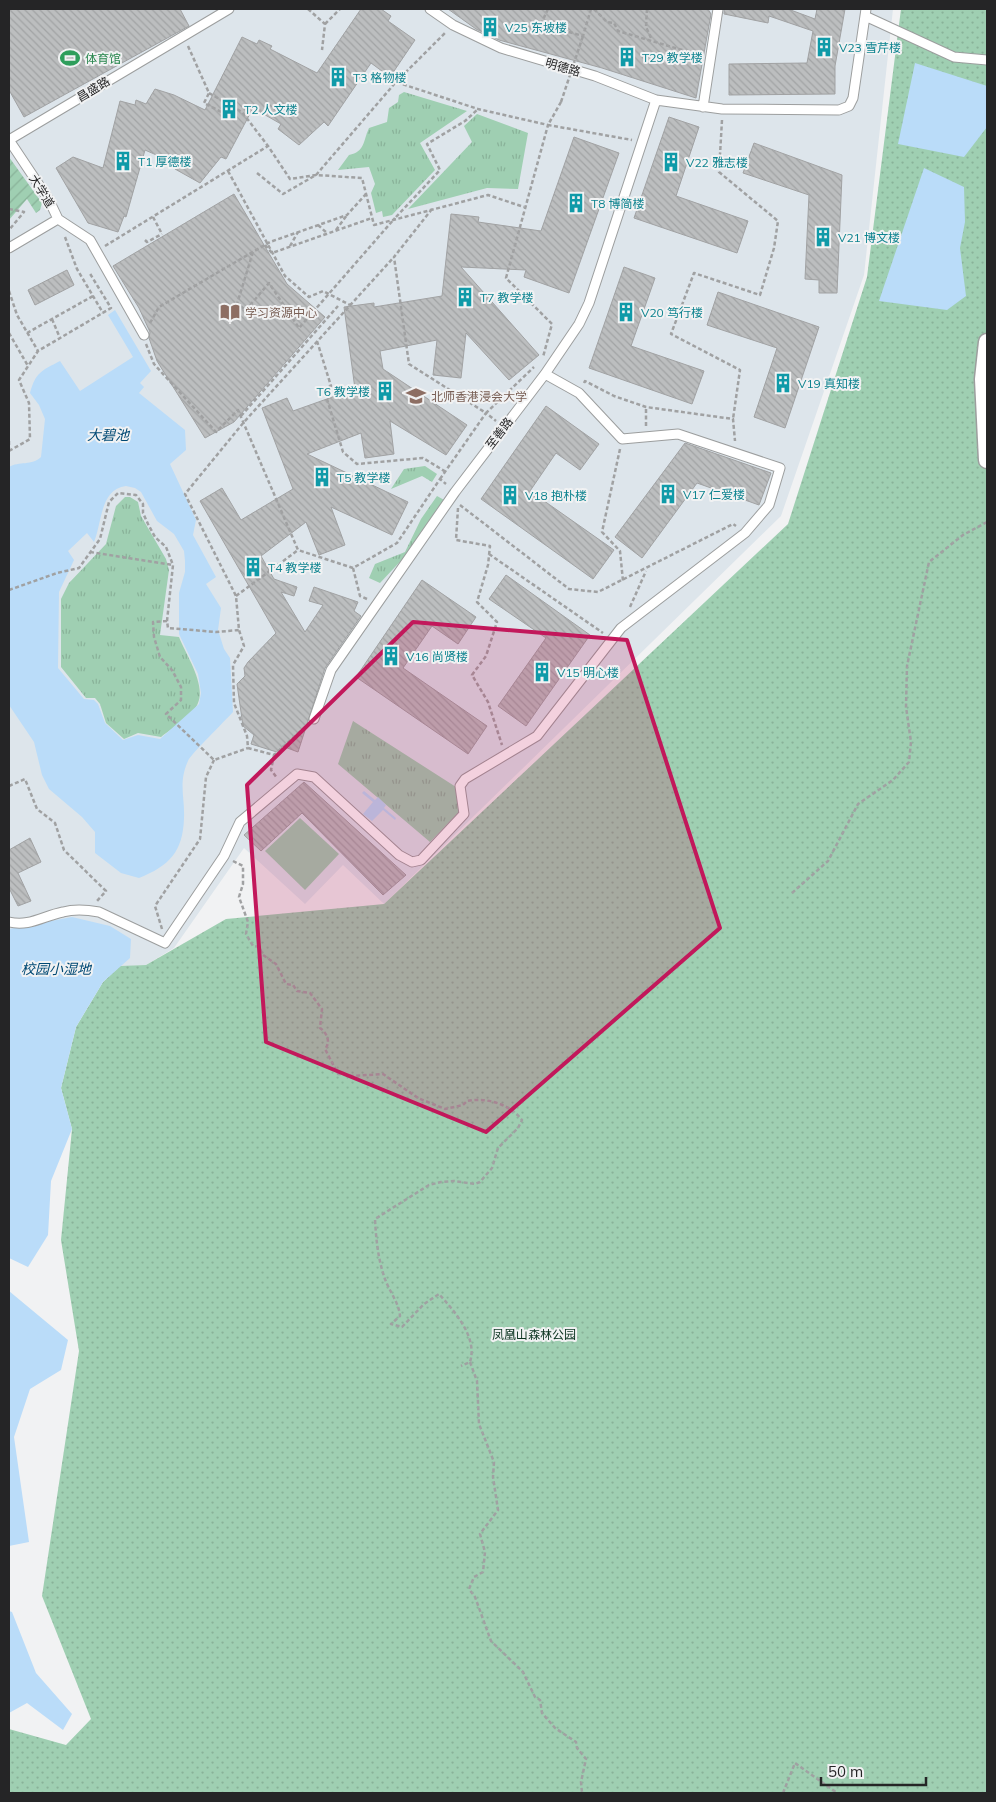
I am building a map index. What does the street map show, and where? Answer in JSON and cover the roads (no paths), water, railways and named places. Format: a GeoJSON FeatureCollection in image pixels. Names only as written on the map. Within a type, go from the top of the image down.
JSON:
{"type":"FeatureCollection","features":[{"type":"Feature","properties":{"kind":"street"},"geometry":{"type":"LineString","coordinates":[[987,342],[983,379],[987,460]]}},
{"type":"Feature","properties":{"kind":"lane","name":"昌盛路"},"geometry":{"type":"LineString","coordinates":[[9,140],[229,9]]}},
{"type":"Feature","properties":{"kind":"lane","name":"明德路"},"geometry":{"type":"LineString","coordinates":[[430,9],[453,25],[501,48],[595,76],[656,100],[722,109],[839,110],[849,106],[856,87],[866,12]]}},
{"type":"Feature","properties":{"kind":"lane"},"geometry":{"type":"LineString","coordinates":[[703,107],[718,9]]}},
{"type":"Feature","properties":{"kind":"lane"},"geometry":{"type":"LineString","coordinates":[[866,12],[954,57],[987,60]]}},
{"type":"Feature","properties":{"kind":"lane","name":"至善路"},"geometry":{"type":"LineString","coordinates":[[314,719],[331,670],[455,492],[545,374],[579,324],[589,303],[656,100]]}},
{"type":"Feature","properties":{"kind":"lane","name":"大学道"},"geometry":{"type":"LineString","coordinates":[[9,140],[49,200],[58,219],[9,248]]}},
{"type":"Feature","properties":{"kind":"lane"},"geometry":{"type":"LineString","coordinates":[[58,219],[90,240],[98,251],[144,335]]}},
{"type":"Feature","properties":{"kind":"lane"},"geometry":{"type":"LineString","coordinates":[[9,922],[31,924],[64,911],[89,910],[99,912],[165,943],[224,856],[240,822],[297,774],[314,777],[400,855],[412,862],[421,860],[464,814],[460,786],[464,779],[537,736],[620,628],[745,533],[769,505],[780,468],[678,434],[622,439],[579,393],[545,374]]}},
{"type":"Feature","properties":{"kind":"water"},"geometry":{"type":"Polygon","coordinates":[[[915,63],[987,86],[987,127],[964,157],[898,144],[915,63]]]}},
{"type":"Feature","properties":{"kind":"water"},"geometry":{"type":"Polygon","coordinates":[[[924,168],[964,187],[965,222],[960,248],[966,296],[947,310],[879,301],[924,168]]]}},
{"type":"Feature","properties":{"kind":"water","name":"大碧池"},"geometry":{"type":"Polygon","coordinates":[[[115,310],[151,371],[140,383],[144,387],[139,393],[185,430],[186,450],[170,464],[196,520],[193,535],[216,577],[206,584],[221,608],[218,630],[224,649],[230,658],[233,712],[188,761],[183,776],[183,830],[177,849],[166,863],[139,878],[121,873],[95,853],[95,832],[82,817],[49,789],[42,775],[34,742],[9,705],[9,467],[34,462],[41,457],[45,419],[39,405],[30,393],[40,373],[60,361],[80,391],[133,357],[108,315],[115,310]],[[126,486],[117,488],[111,493],[103,508],[94,542],[87,533],[68,551],[74,560],[59,592],[58,668],[84,699],[94,700],[98,704],[105,723],[123,740],[138,735],[160,739],[199,704],[201,693],[198,674],[179,634],[179,593],[185,572],[184,551],[174,534],[157,521],[141,492],[126,486]]]}},
{"type":"Feature","properties":{"kind":"water"},"geometry":{"type":"Polygon","coordinates":[[[364,791],[375,800],[378,797],[386,805],[384,808],[396,818],[395,820],[383,810],[372,821],[363,814],[373,802],[362,793],[364,791]]]}},
{"type":"Feature","properties":{"kind":"water","name":"校园小湿地"},"geometry":{"type":"Polygon","coordinates":[[[72,917],[110,926],[131,939],[130,958],[103,982],[76,1027],[61,1088],[72,1129],[51,1181],[48,1235],[28,1267],[9,1258],[9,929],[72,917]]]}},
{"type":"Feature","properties":{"kind":"water"},"geometry":{"type":"Polygon","coordinates":[[[9,1291],[68,1340],[61,1370],[30,1389],[14,1437],[29,1542],[9,1546],[9,1291]]]}},
{"type":"Feature","properties":{"kind":"water"},"geometry":{"type":"Polygon","coordinates":[[[9,1611],[12,1612],[36,1673],[72,1714],[63,1730],[27,1703],[9,1713],[9,1611]]]}},
{"type":"Feature","properties":{"kind":"place","name":"V25 东坡楼"},"geometry":{"type":"Point","coordinates":[490,27]}},
{"type":"Feature","properties":{"kind":"place","name":"V23 雪芹楼"},"geometry":{"type":"Point","coordinates":[824,47]}},
{"type":"Feature","properties":{"kind":"place","name":"T29 教学楼"},"geometry":{"type":"Point","coordinates":[627,57]}},
{"type":"Feature","properties":{"kind":"place","name":"体育馆"},"geometry":{"type":"Point","coordinates":[70,58]}},
{"type":"Feature","properties":{"kind":"place","name":"T3 格物楼"},"geometry":{"type":"Point","coordinates":[338,77]}},
{"type":"Feature","properties":{"kind":"place","name":"T2 人文楼"},"geometry":{"type":"Point","coordinates":[229,109]}},
{"type":"Feature","properties":{"kind":"place","name":"T1 厚德楼"},"geometry":{"type":"Point","coordinates":[123,161]}},
{"type":"Feature","properties":{"kind":"place","name":"V22 雅志楼"},"geometry":{"type":"Point","coordinates":[671,162]}},
{"type":"Feature","properties":{"kind":"place","name":"T8 博简楼"},"geometry":{"type":"Point","coordinates":[576,203]}},
{"type":"Feature","properties":{"kind":"place","name":"V21 博文楼"},"geometry":{"type":"Point","coordinates":[823,237]}},
{"type":"Feature","properties":{"kind":"place","name":"T7 教学楼"},"geometry":{"type":"Point","coordinates":[465,297]}},
{"type":"Feature","properties":{"kind":"place","name":"学习资源中心"},"geometry":{"type":"Point","coordinates":[230,312]}},
{"type":"Feature","properties":{"kind":"place","name":"V20 笃行楼"},"geometry":{"type":"Point","coordinates":[626,312]}},
{"type":"Feature","properties":{"kind":"place","name":"V19 真知楼"},"geometry":{"type":"Point","coordinates":[783,383]}},
{"type":"Feature","properties":{"kind":"place","name":"T6 教学楼"},"geometry":{"type":"Point","coordinates":[385,391]}},
{"type":"Feature","properties":{"kind":"place","name":"北师香港浸会大学"},"geometry":{"type":"Point","coordinates":[416,396]}},
{"type":"Feature","properties":{"kind":"place","name":"T5 教学楼"},"geometry":{"type":"Point","coordinates":[322,477]}},
{"type":"Feature","properties":{"kind":"place","name":"V17 仁爱楼"},"geometry":{"type":"Point","coordinates":[668,494]}},
{"type":"Feature","properties":{"kind":"place","name":"V18 抱朴楼"},"geometry":{"type":"Point","coordinates":[510,495]}},
{"type":"Feature","properties":{"kind":"place","name":"T4 教学楼"},"geometry":{"type":"Point","coordinates":[253,567]}},
{"type":"Feature","properties":{"kind":"place","name":"V16 尚贤楼"},"geometry":{"type":"Point","coordinates":[391,656]}},
{"type":"Feature","properties":{"kind":"place","name":"V15 明心楼"},"geometry":{"type":"Point","coordinates":[542,672]}},
{"type":"Feature","properties":{"kind":"park label","name":"凤凰山森林公园"},"geometry":{"type":"Point","coordinates":[534,1334]}}]}
